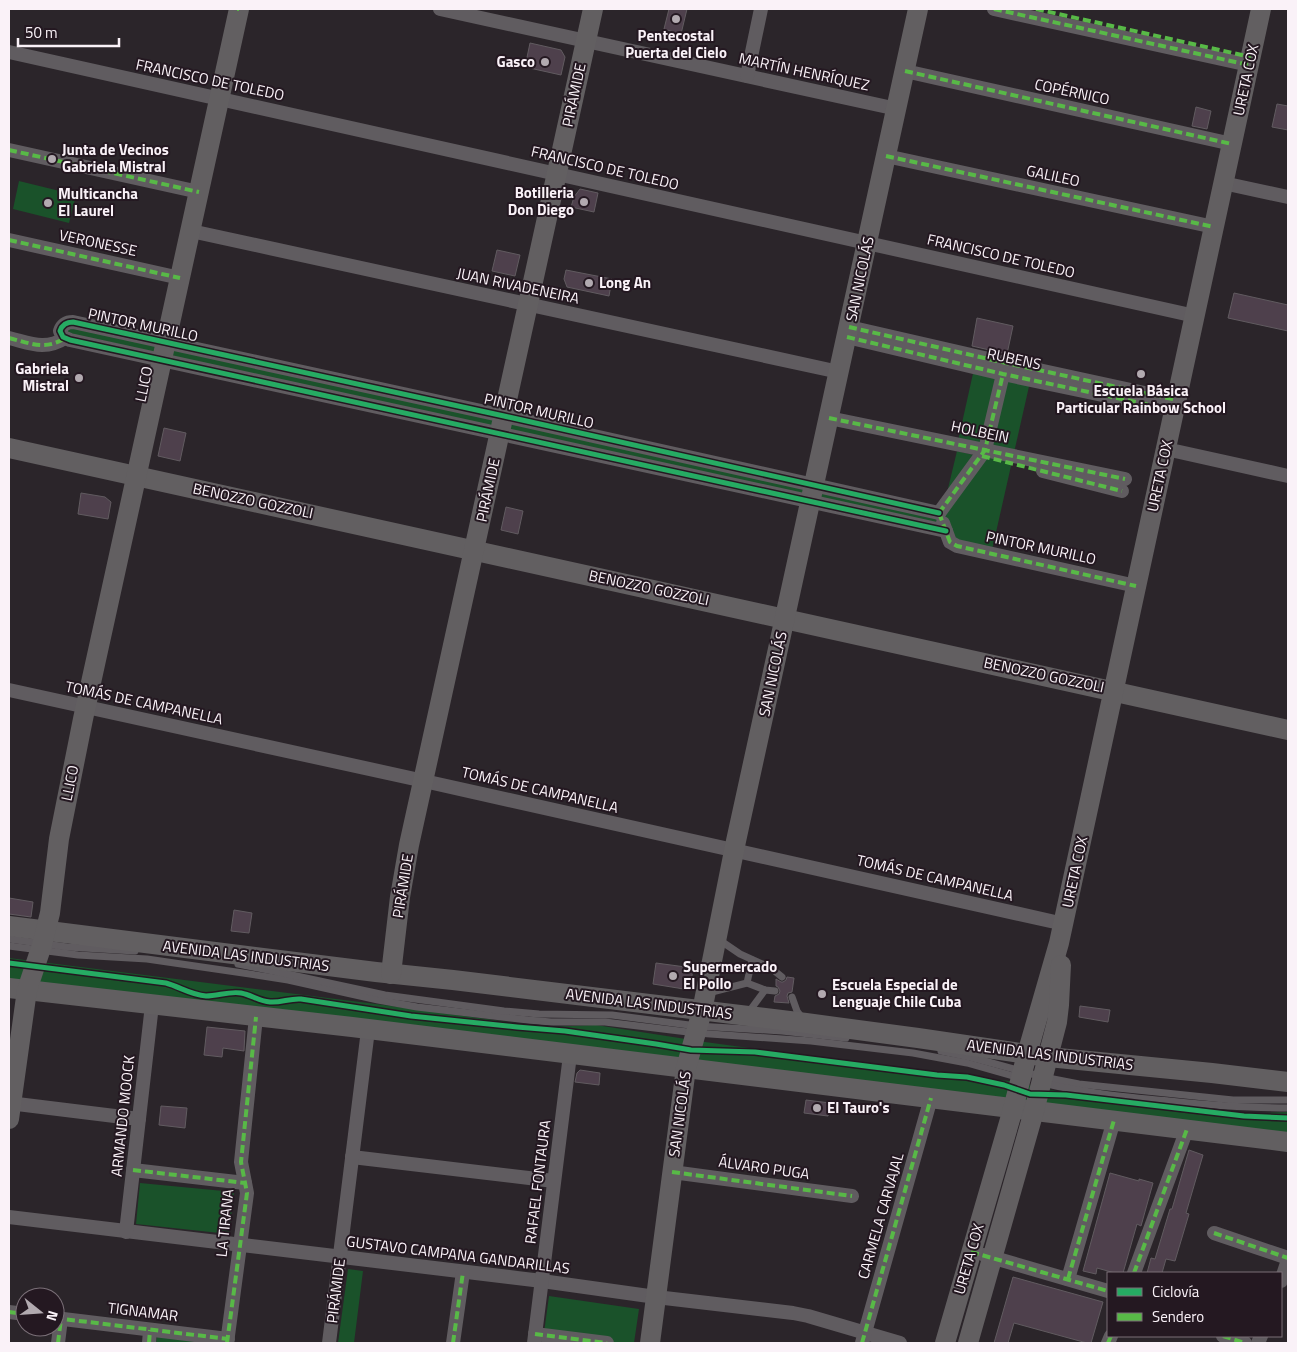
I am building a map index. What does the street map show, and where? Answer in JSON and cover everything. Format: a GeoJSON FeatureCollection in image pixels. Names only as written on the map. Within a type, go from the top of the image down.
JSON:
{"type":"FeatureCollection","features":[{"type":"Feature","properties":{"kind":"street","name":"LLICO"},"geometry":{"type":"LineString","coordinates":[[9,1109],[18,989],[43,942],[50,913],[59,839],[86,707],[220,99],[238,9]]}},
{"type":"Feature","properties":{"kind":"street","name":"MARTÍN HENRÍQUEZ"},"geometry":{"type":"LineString","coordinates":[[440,9],[897,109]]}},
{"type":"Feature","properties":{"kind":"street","name":"PIRÁMIDE"},"geometry":{"type":"LineString","coordinates":[[391,974],[404,873],[593,9]]}},
{"type":"Feature","properties":{"kind":"street"},"geometry":{"type":"LineString","coordinates":[[747,76],[761,9]]}},
{"type":"Feature","properties":{"kind":"street","name":"SAN NICOLÁS"},"geometry":{"type":"LineString","coordinates":[[650,1343],[686,1068],[700,1016],[734,850],[918,9]]}},
{"type":"Feature","properties":{"kind":"street"},"geometry":{"type":"LineString","coordinates":[[994,9],[1250,61]]}},
{"type":"Feature","properties":{"kind":"street"},"geometry":{"type":"LineString","coordinates":[[1036,9],[1250,61]]}},
{"type":"Feature","properties":{"kind":"street","name":"URETA COX"},"geometry":{"type":"LineString","coordinates":[[945,1343],[1060,943],[1261,9]]}},
{"type":"Feature","properties":{"kind":"street","name":"FRANCISCO DE TOLEDO"},"geometry":{"type":"LineString","coordinates":[[9,52],[1195,316]]}},
{"type":"Feature","properties":{"kind":"street","name":"COPÉRNICO"},"geometry":{"type":"LineString","coordinates":[[905,72],[1232,144]]}},
{"type":"Feature","properties":{"kind":"street"},"geometry":{"type":"LineString","coordinates":[[9,150],[199,192]]}},
{"type":"Feature","properties":{"kind":"street","name":"GALILEO"},"geometry":{"type":"LineString","coordinates":[[886,156],[1214,228]]}},
{"type":"Feature","properties":{"kind":"street"},"geometry":{"type":"LineString","coordinates":[[1223,183],[1288,198]]}},
{"type":"Feature","properties":{"kind":"street","name":"JUAN RIVADENEIRA"},"geometry":{"type":"LineString","coordinates":[[190,231],[839,372]]}},
{"type":"Feature","properties":{"kind":"street","name":"VERONESSE"},"geometry":{"type":"LineString","coordinates":[[9,240],[180,278]]}},
{"type":"Feature","properties":{"kind":"street","name":"PINTOR MURILLO"},"geometry":{"type":"LineString","coordinates":[[9,338],[43,346],[54,344],[65,338],[60,332],[62,326],[73,322],[164,351],[812,494],[946,531]]}},
{"type":"Feature","properties":{"kind":"street","name":"RUBENS"},"geometry":{"type":"LineString","coordinates":[[848,332],[1003,374],[1176,405]]}},
{"type":"Feature","properties":{"kind":"street","name":"RUBENS"},"geometry":{"type":"LineString","coordinates":[[848,332],[1016,365],[1176,405]]}},
{"type":"Feature","properties":{"kind":"street"},"geometry":{"type":"LineString","coordinates":[[939,513],[983,453],[1003,374]]}},
{"type":"Feature","properties":{"kind":"street","name":"HOLBEIN"},"geometry":{"type":"LineString","coordinates":[[829,418],[1124,485]]}},
{"type":"Feature","properties":{"kind":"street","name":"BENOZZO GOZZOLI"},"geometry":{"type":"LineString","coordinates":[[9,448],[1288,730]]}},
{"type":"Feature","properties":{"kind":"street"},"geometry":{"type":"LineString","coordinates":[[1166,450],[1288,476]]}},
{"type":"Feature","properties":{"kind":"street","name":"PINTOR MURILLO"},"geometry":{"type":"LineString","coordinates":[[812,494],[939,513],[950,542],[957,546],[1136,586]]}},
{"type":"Feature","properties":{"kind":"street","name":"TOMÁS DE CAMPANELLA"},"geometry":{"type":"LineString","coordinates":[[9,690],[424,780],[1064,924]]}},
{"type":"Feature","properties":{"kind":"street","name":"AVENIDA LAS INDUSTRIAS"},"geometry":{"type":"LineString","coordinates":[[9,926],[43,942],[452,980],[700,1016],[746,1016],[918,1038],[1024,1068],[1048,1057],[1288,1082]]}},
{"type":"Feature","properties":{"kind":"street","name":"URETA COX"},"geometry":{"type":"LineString","coordinates":[[968,1343],[1034,1111],[1057,1022],[1061,981],[1060,943]]}},
{"type":"Feature","properties":{"kind":"street"},"geometry":{"type":"LineString","coordinates":[[18,989],[1288,1142]]}},
{"type":"Feature","properties":{"kind":"street","name":"ARMANDO MOOCK"},"geometry":{"type":"LineString","coordinates":[[126,1232],[152,1005]]}},
{"type":"Feature","properties":{"kind":"street","name":"LA TIRANA"},"geometry":{"type":"LineString","coordinates":[[228,1341],[247,1193],[241,1162],[256,1017]]}},
{"type":"Feature","properties":{"kind":"street","name":"PIRÁMIDE"},"geometry":{"type":"LineString","coordinates":[[329,1343],[368,1030]]}},
{"type":"Feature","properties":{"kind":"street","name":"RAFAEL FONTAURA"},"geometry":{"type":"LineString","coordinates":[[535,1339],[570,1055]]}},
{"type":"Feature","properties":{"kind":"street","name":"CARMELA CARVAJAL"},"geometry":{"type":"LineString","coordinates":[[864,1338],[932,1098]]}},
{"type":"Feature","properties":{"kind":"street"},"geometry":{"type":"LineString","coordinates":[[9,1109],[139,1120]]}},
{"type":"Feature","properties":{"kind":"street"},"geometry":{"type":"LineString","coordinates":[[1068,1279],[1114,1120]]}},
{"type":"Feature","properties":{"kind":"street"},"geometry":{"type":"LineString","coordinates":[[1134,1272],[1188,1129]]}},
{"type":"Feature","properties":{"kind":"street"},"geometry":{"type":"LineString","coordinates":[[352,1157],[554,1181]]}},
{"type":"Feature","properties":{"kind":"street"},"geometry":{"type":"LineString","coordinates":[[133,1170],[245,1183]]}},
{"type":"Feature","properties":{"kind":"street","name":"ÁLVARO PUGA"},"geometry":{"type":"LineString","coordinates":[[672,1172],[852,1196]]}},
{"type":"Feature","properties":{"kind":"street","name":"GUSTAVO CAMPANA GANDARILLAS"},"geometry":{"type":"LineString","coordinates":[[9,1217],[808,1316],[864,1338],[900,1343]]}},
{"type":"Feature","properties":{"kind":"street"},"geometry":{"type":"LineString","coordinates":[[1214,1232],[1288,1259],[1282,1278]]}},
{"type":"Feature","properties":{"kind":"street"},"geometry":{"type":"LineString","coordinates":[[971,1252],[1107,1291]]}},
{"type":"Feature","properties":{"kind":"street"},"geometry":{"type":"LineString","coordinates":[[453,1343],[463,1272]]}},
{"type":"Feature","properties":{"kind":"street","name":"TIGNAMAR"},"geometry":{"type":"LineString","coordinates":[[65,1319],[149,1336],[228,1341]]}},
{"type":"Feature","properties":{"kind":"street"},"geometry":{"type":"LineString","coordinates":[[1226,1337],[1245,1343]]}},
{"type":"Feature","properties":{"kind":"street"},"geometry":{"type":"LineString","coordinates":[[535,1339],[607,1343]]}},
{"type":"Feature","properties":{"kind":"lane"},"geometry":{"type":"LineString","coordinates":[[716,937],[740,954],[771,968],[782,977]]}},
{"type":"Feature","properties":{"kind":"lane"},"geometry":{"type":"LineString","coordinates":[[9,939],[214,961]]}},
{"type":"Feature","properties":{"kind":"lane"},"geometry":{"type":"LineString","coordinates":[[9,946],[43,942],[78,956],[147,960],[251,974],[417,1007],[551,1022],[605,1022],[700,1016],[747,983],[752,960]]}},
{"type":"Feature","properties":{"kind":"lane"},"geometry":{"type":"LineString","coordinates":[[229,963],[359,990],[521,1013],[700,1016],[801,1033],[916,1047],[970,1057],[1024,1068],[1042,1080],[1088,1092],[1237,1107],[1288,1108]]}},
{"type":"Feature","properties":{"kind":"lane"},"geometry":{"type":"LineString","coordinates":[[747,983],[765,990],[775,991]]}},
{"type":"Feature","properties":{"kind":"lane"},"geometry":{"type":"LineString","coordinates":[[746,1016],[765,990]]}},
{"type":"Feature","properties":{"kind":"lane"},"geometry":{"type":"LineString","coordinates":[[792,997],[797,1011],[806,1023]]}},
{"type":"Feature","properties":{"kind":"lane"},"geometry":{"type":"LineString","coordinates":[[1042,1080],[1214,1099],[1248,1101],[1288,1100]]}},
{"type":"Feature","properties":{"kind":"green space"},"geometry":{"type":"Polygon","coordinates":[[[19,181],[76,195],[69,223],[13,209],[19,181]]]}},
{"type":"Feature","properties":{"kind":"green space"},"geometry":{"type":"Polygon","coordinates":[[[67,327],[937,516],[938,522],[935,524],[66,333],[67,327]]]}},
{"type":"Feature","properties":{"kind":"green space"},"geometry":{"type":"Polygon","coordinates":[[[974,369],[996,374],[981,446],[958,441],[974,369]]]}},
{"type":"Feature","properties":{"kind":"green space"},"geometry":{"type":"Polygon","coordinates":[[[1004,377],[1030,382],[992,550],[955,541],[942,512],[988,455],[1004,377]]]}},
{"type":"Feature","properties":{"kind":"green space"},"geometry":{"type":"Polygon","coordinates":[[[957,451],[978,456],[946,497],[957,451]]]}},
{"type":"Feature","properties":{"kind":"green space"},"geometry":{"type":"Polygon","coordinates":[[[9,958],[547,1027],[596,1025],[911,1070],[1009,1081],[1090,1098],[1185,1106],[1244,1114],[1288,1112],[1288,1137],[9,981],[9,958]]]}},
{"type":"Feature","properties":{"kind":"green space"},"geometry":{"type":"Polygon","coordinates":[[[140,1183],[234,1192],[229,1234],[136,1224],[140,1183]]]}},
{"type":"Feature","properties":{"kind":"green space"},"geometry":{"type":"Polygon","coordinates":[[[348,1269],[363,1271],[354,1343],[338,1343],[348,1269]]]}},
{"type":"Feature","properties":{"kind":"green space"},"geometry":{"type":"Polygon","coordinates":[[[549,1296],[639,1309],[634,1343],[571,1343],[543,1340],[549,1296]]]}},
{"type":"Feature","properties":{"kind":"green space"},"geometry":{"type":"Polygon","coordinates":[[[157,1336],[216,1343],[156,1343],[157,1336]]]}},
{"type":"Feature","properties":{"kind":"building","name":"Pentecostal Puerta del Cielo"},"geometry":{"type":"Polygon","coordinates":[[[669,9],[687,9],[681,34],[664,29],[669,9]]]}},
{"type":"Feature","properties":{"kind":"building","name":"Gasco"},"geometry":{"type":"Polygon","coordinates":[[[530,43],[561,50],[565,57],[561,75],[525,67],[530,43]]]}},
{"type":"Feature","properties":{"kind":"building"},"geometry":{"type":"Polygon","coordinates":[[[1277,104],[1288,106],[1288,130],[1272,127],[1277,104]]]}},
{"type":"Feature","properties":{"kind":"building"},"geometry":{"type":"Polygon","coordinates":[[[1196,107],[1211,111],[1207,129],[1192,126],[1196,107]]]}},
{"type":"Feature","properties":{"kind":"building","name":"Botilleria Don Diego"},"geometry":{"type":"Polygon","coordinates":[[[580,189],[598,193],[594,212],[571,207],[574,197],[580,189]]]}},
{"type":"Feature","properties":{"kind":"building"},"geometry":{"type":"Polygon","coordinates":[[[497,250],[520,255],[515,276],[492,271],[497,250]]]}},
{"type":"Feature","properties":{"kind":"building","name":"Long An"},"geometry":{"type":"Polygon","coordinates":[[[566,270],[612,279],[609,296],[567,287],[564,279],[566,270]]]}},
{"type":"Feature","properties":{"kind":"building"},"geometry":{"type":"Polygon","coordinates":[[[1234,293],[1288,305],[1288,331],[1228,318],[1234,293]]]}},
{"type":"Feature","properties":{"kind":"building"},"geometry":{"type":"Polygon","coordinates":[[[977,318],[1013,326],[1007,354],[972,346],[977,318]]]}},
{"type":"Feature","properties":{"kind":"building"},"geometry":{"type":"Polygon","coordinates":[[[164,428],[186,433],[180,461],[158,456],[164,428]]]}},
{"type":"Feature","properties":{"kind":"building"},"geometry":{"type":"Polygon","coordinates":[[[81,493],[105,497],[111,502],[108,519],[78,514],[81,493]]]}},
{"type":"Feature","properties":{"kind":"building"},"geometry":{"type":"Polygon","coordinates":[[[506,507],[523,511],[518,534],[501,530],[506,507]]]}},
{"type":"Feature","properties":{"kind":"building"},"geometry":{"type":"Polygon","coordinates":[[[9,898],[33,902],[31,917],[9,914],[9,898]]]}},
{"type":"Feature","properties":{"kind":"building"},"geometry":{"type":"Polygon","coordinates":[[[234,910],[252,913],[249,933],[231,931],[234,910]]]}},
{"type":"Feature","properties":{"kind":"building","name":"Supermercado El Pollo"},"geometry":{"type":"Polygon","coordinates":[[[656,963],[693,968],[690,990],[653,984],[656,963]]]}},
{"type":"Feature","properties":{"kind":"building"},"geometry":{"type":"Polygon","coordinates":[[[787,977],[794,978],[792,992],[788,993],[787,996],[789,1003],[774,1002],[775,996],[780,991],[776,986],[776,979],[783,982],[787,977]]]}},
{"type":"Feature","properties":{"kind":"building"},"geometry":{"type":"Polygon","coordinates":[[[1080,1006],[1110,1010],[1108,1022],[1079,1017],[1080,1006]]]}},
{"type":"Feature","properties":{"kind":"building"},"geometry":{"type":"Polygon","coordinates":[[[207,1027],[245,1031],[244,1051],[223,1048],[222,1057],[204,1055],[207,1027]]]}},
{"type":"Feature","properties":{"kind":"building"},"geometry":{"type":"Polygon","coordinates":[[[580,1070],[600,1073],[599,1085],[575,1082],[577,1073],[580,1070]]]}},
{"type":"Feature","properties":{"kind":"building","name":"El Tauro's"},"geometry":{"type":"Polygon","coordinates":[[[806,1100],[830,1103],[828,1116],[804,1113],[806,1100]]]}},
{"type":"Feature","properties":{"kind":"building"},"geometry":{"type":"Polygon","coordinates":[[[161,1106],[187,1108],[185,1128],[159,1125],[161,1106]]]}},
{"type":"Feature","properties":{"kind":"building"},"geometry":{"type":"Polygon","coordinates":[[[1189,1150],[1203,1155],[1186,1213],[1189,1214],[1175,1261],[1166,1259],[1162,1272],[1147,1272],[1151,1258],[1155,1259],[1170,1209],[1172,1209],[1189,1150]]]}},
{"type":"Feature","properties":{"kind":"building"},"geometry":{"type":"Polygon","coordinates":[[[1110,1173],[1153,1183],[1141,1226],[1137,1224],[1123,1272],[1111,1272],[1097,1268],[1096,1274],[1083,1271],[1110,1173]]]}},
{"type":"Feature","properties":{"kind":"building"},"geometry":{"type":"Polygon","coordinates":[[[1013,1277],[1103,1302],[1091,1343],[1014,1323],[1008,1343],[994,1343],[1013,1277]]]}},
{"type":"Feature","properties":{"kind":"marked path"},"geometry":{"type":"LineString","coordinates":[[994,9],[1249,65]]}},
{"type":"Feature","properties":{"kind":"marked path"},"geometry":{"type":"LineString","coordinates":[[1036,9],[1251,57]]}},
{"type":"Feature","properties":{"kind":"marked path"},"geometry":{"type":"LineString","coordinates":[[905,71],[1232,144]]}},
{"type":"Feature","properties":{"kind":"marked path"},"geometry":{"type":"LineString","coordinates":[[9,150],[199,192]]}},
{"type":"Feature","properties":{"kind":"marked path"},"geometry":{"type":"LineString","coordinates":[[886,156],[1214,227]]}},
{"type":"Feature","properties":{"kind":"marked path"},"geometry":{"type":"LineString","coordinates":[[9,240],[180,278]]}},
{"type":"Feature","properties":{"kind":"marked path"},"geometry":{"type":"LineString","coordinates":[[849,327],[1177,400]]}},
{"type":"Feature","properties":{"kind":"marked path"},"geometry":{"type":"LineString","coordinates":[[847,337],[1003,374],[1174,410]]}},
{"type":"Feature","properties":{"kind":"marked path"},"geometry":{"type":"LineString","coordinates":[[9,338],[37,345],[51,344],[65,338]]}},
{"type":"Feature","properties":{"kind":"marked path"},"geometry":{"type":"LineString","coordinates":[[939,513],[985,450],[1003,374]]}},
{"type":"Feature","properties":{"kind":"marked path"},"geometry":{"type":"LineString","coordinates":[[829,418],[1125,479]]}},
{"type":"Feature","properties":{"kind":"marked path"},"geometry":{"type":"LineString","coordinates":[[982,456],[1122,491]]}},
{"type":"Feature","properties":{"kind":"marked path"},"geometry":{"type":"LineString","coordinates":[[939,513],[950,542],[957,546],[1136,586]]}},
{"type":"Feature","properties":{"kind":"marked path"},"geometry":{"type":"LineString","coordinates":[[227,1343],[247,1193],[241,1162],[256,1017]]}},
{"type":"Feature","properties":{"kind":"marked path"},"geometry":{"type":"LineString","coordinates":[[862,1343],[931,1098]]}},
{"type":"Feature","properties":{"kind":"marked path"},"geometry":{"type":"LineString","coordinates":[[1068,1279],[1114,1120]]}},
{"type":"Feature","properties":{"kind":"marked path"},"geometry":{"type":"LineString","coordinates":[[1134,1272],[1187,1129]]}},
{"type":"Feature","properties":{"kind":"marked path"},"geometry":{"type":"LineString","coordinates":[[133,1170],[245,1183]]}},
{"type":"Feature","properties":{"kind":"marked path"},"geometry":{"type":"LineString","coordinates":[[672,1172],[852,1196]]}},
{"type":"Feature","properties":{"kind":"marked path"},"geometry":{"type":"LineString","coordinates":[[1214,1233],[1288,1258]]}},
{"type":"Feature","properties":{"kind":"marked path"},"geometry":{"type":"LineString","coordinates":[[971,1252],[1107,1291]]}},
{"type":"Feature","properties":{"kind":"marked path"},"geometry":{"type":"LineString","coordinates":[[453,1343],[463,1272]]}},
{"type":"Feature","properties":{"kind":"marked path"},"geometry":{"type":"LineString","coordinates":[[9,1312],[15,1313]]}},
{"type":"Feature","properties":{"kind":"marked path"},"geometry":{"type":"LineString","coordinates":[[65,1319],[228,1339]]}},
{"type":"Feature","properties":{"kind":"marked path"},"geometry":{"type":"LineString","coordinates":[[149,1343],[150,1330]]}},
{"type":"Feature","properties":{"kind":"marked path"},"geometry":{"type":"LineString","coordinates":[[535,1334],[607,1343]]}},
{"type":"Feature","properties":{"kind":"marked path"},"geometry":{"type":"LineString","coordinates":[[58,1343],[59,1337]]}},
{"type":"Feature","properties":{"kind":"marked path"},"geometry":{"type":"LineString","coordinates":[[1108,1343],[1111,1337]]}},
{"type":"Feature","properties":{"kind":"marked path"},"geometry":{"type":"LineString","coordinates":[[1226,1337],[1245,1343]]}},
{"type":"Feature","properties":{"kind":"cycle path"},"geometry":{"type":"LineString","coordinates":[[939,513],[73,322],[65,324],[60,331],[63,337],[70,340],[946,531]]}},
{"type":"Feature","properties":{"kind":"cycle path"},"geometry":{"type":"LineString","coordinates":[[9,963],[166,983],[190,993],[206,996],[237,993],[270,1002],[301,999],[411,1016],[565,1031],[691,1050],[755,1052],[937,1075],[967,1077],[1004,1085],[1030,1094],[1066,1095],[1244,1116],[1288,1118]]}},
{"type":"Feature","properties":{"kind":"place","name":"Pentecostal Puerta del Cielo"},"geometry":{"type":"Point","coordinates":[676,19]}},
{"type":"Feature","properties":{"kind":"place","name":"Gasco"},"geometry":{"type":"Point","coordinates":[545,62]}},
{"type":"Feature","properties":{"kind":"place","name":"Junta de Vecinos Gabriela Mistral"},"geometry":{"type":"Point","coordinates":[52,159]}},
{"type":"Feature","properties":{"kind":"place","name":"Botilleria Don Diego"},"geometry":{"type":"Point","coordinates":[584,202]}},
{"type":"Feature","properties":{"kind":"place","name":"Multicancha El Laurel"},"geometry":{"type":"Point","coordinates":[48,203]}},
{"type":"Feature","properties":{"kind":"place","name":"Long An"},"geometry":{"type":"Point","coordinates":[589,283]}},
{"type":"Feature","properties":{"kind":"place","name":"Escuela Básica Particular Rainbow School"},"geometry":{"type":"Point","coordinates":[1141,374]}},
{"type":"Feature","properties":{"kind":"place","name":"Gabriela Mistral"},"geometry":{"type":"Point","coordinates":[79,378]}},
{"type":"Feature","properties":{"kind":"place","name":"Supermercado El Pollo"},"geometry":{"type":"Point","coordinates":[673,976]}},
{"type":"Feature","properties":{"kind":"place","name":"Escuela Especial de Lenguaje Chile Cuba"},"geometry":{"type":"Point","coordinates":[822,994]}},
{"type":"Feature","properties":{"kind":"place","name":"El Tauro's"},"geometry":{"type":"Point","coordinates":[817,1108]}}]}
